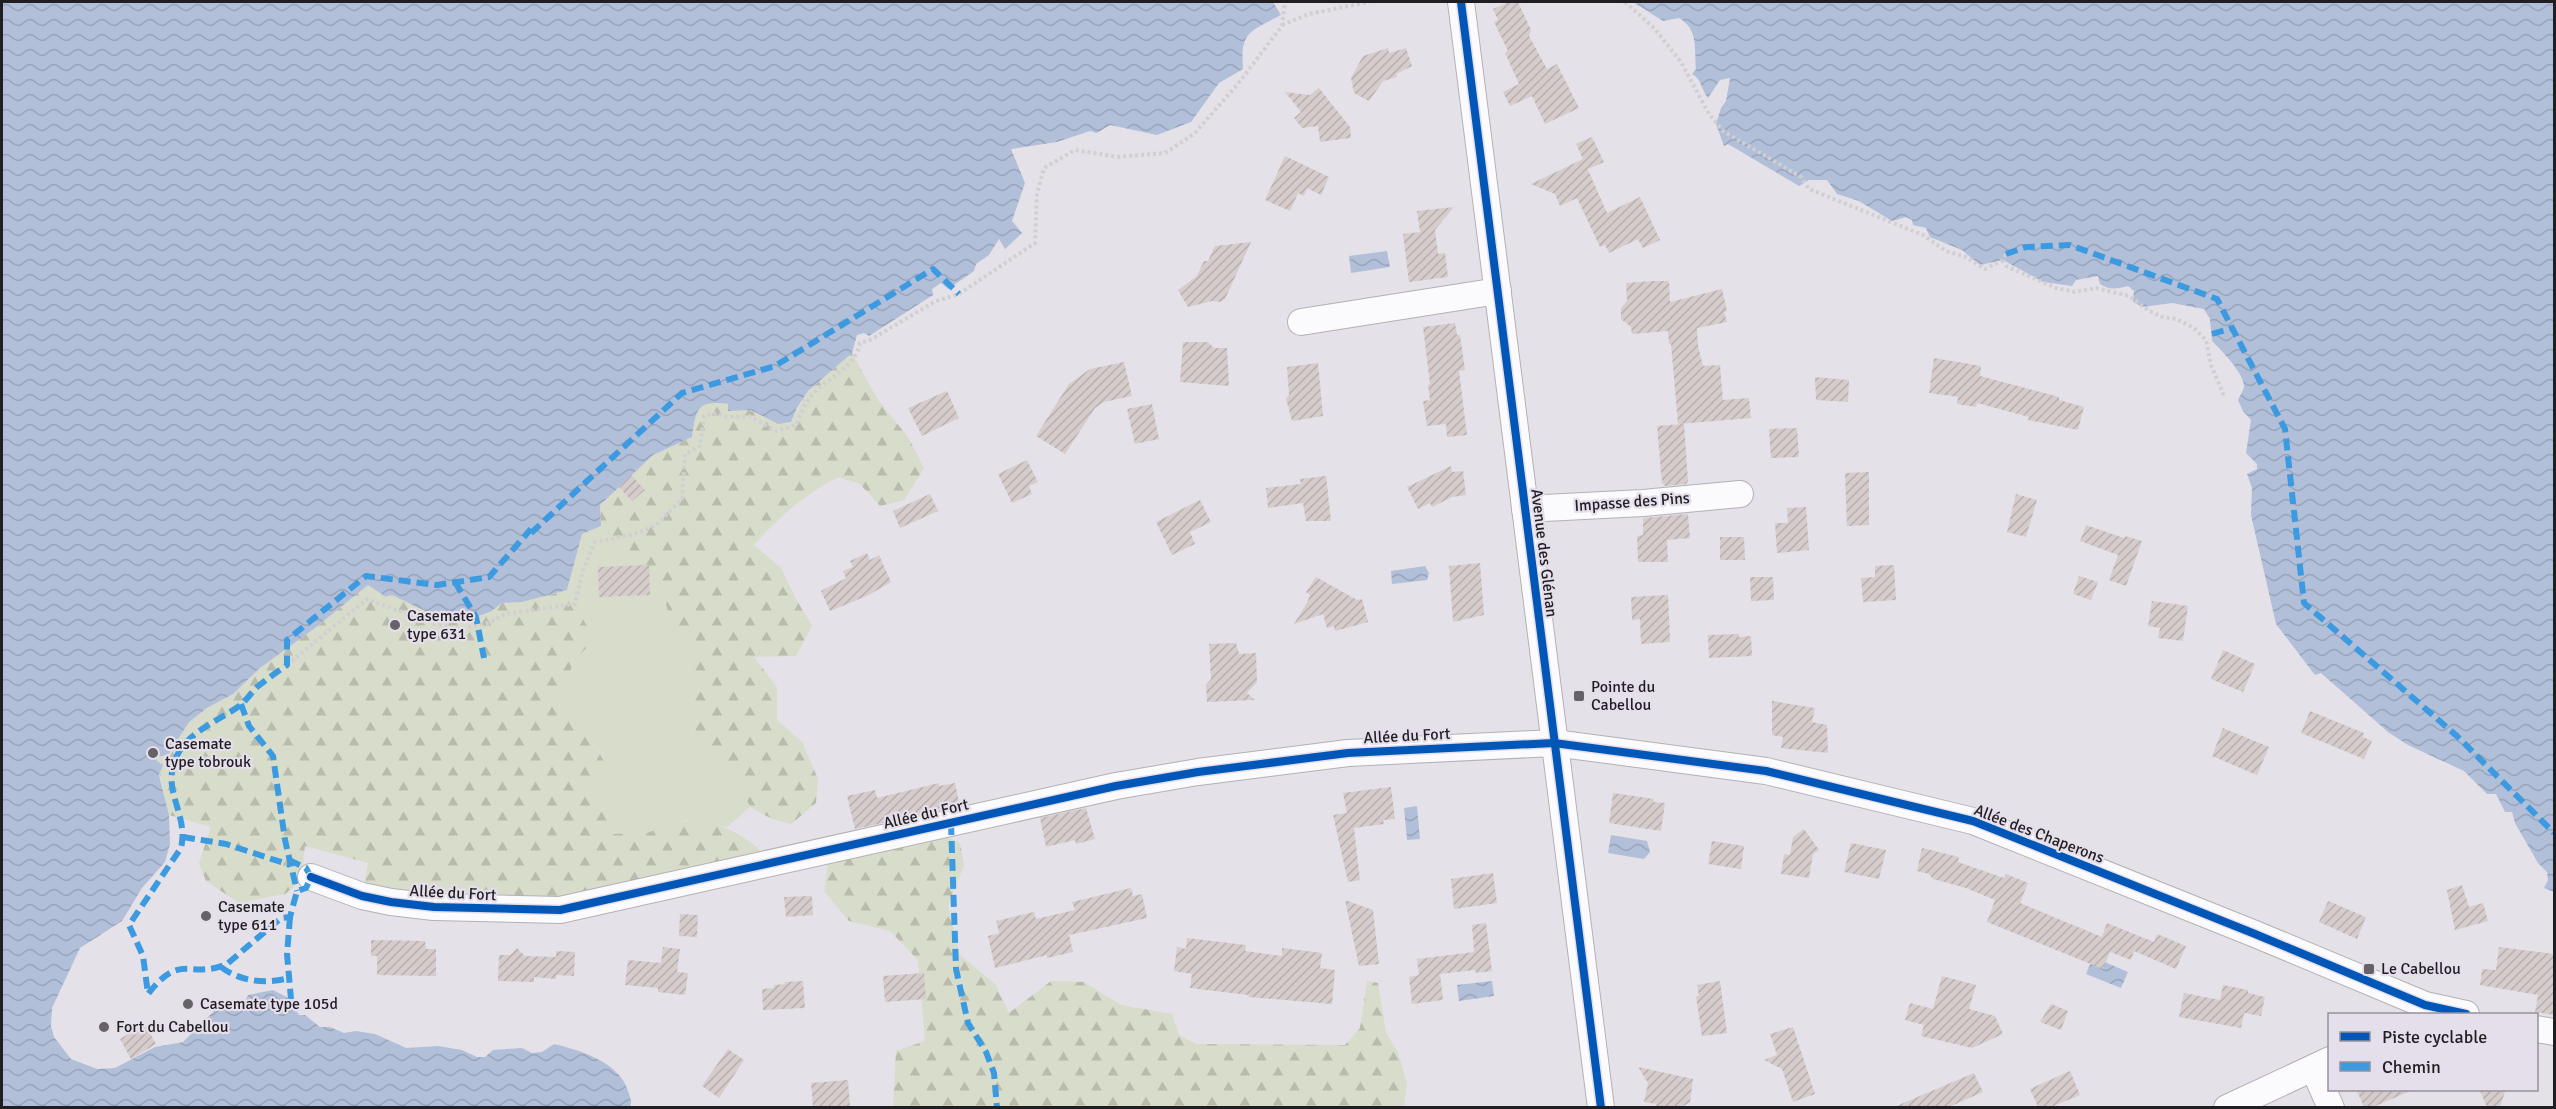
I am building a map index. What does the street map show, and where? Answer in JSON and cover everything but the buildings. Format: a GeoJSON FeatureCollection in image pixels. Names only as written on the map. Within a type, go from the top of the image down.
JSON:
{"type":"FeatureCollection","features":[{"type":"Feature","properties":{"kind":"street","name":"Avenue des Glénan"},"geometry":{"type":"LineString","coordinates":[[1461,2],[1601,1107]]}},
{"type":"Feature","properties":{"kind":"street"},"geometry":{"type":"LineString","coordinates":[[1301,322],[1498,291]]}},
{"type":"Feature","properties":{"kind":"street","name":"Impasse des Pins"},"geometry":{"type":"LineString","coordinates":[[1525,509],[1643,503],[1740,494]]}},
{"type":"Feature","properties":{"kind":"street","name":"Allée du Fort"},"geometry":{"type":"LineString","coordinates":[[311,877],[362,896],[391,902],[434,907],[560,910],[1105,789],[1198,772],[1348,753],[1554,743]]}},
{"type":"Feature","properties":{"kind":"street","name":"Allée des Chaperons"},"geometry":{"type":"LineString","coordinates":[[1554,743],[1766,771],[1909,804],[1973,822],[2254,933],[2417,1010],[2454,1013]]}},
{"type":"Feature","properties":{"kind":"street"},"geometry":{"type":"LineString","coordinates":[[2538,1029],[2554,1032]]}},
{"type":"Feature","properties":{"kind":"street"},"geometry":{"type":"LineString","coordinates":[[2227,1107],[2322,1065],[2331,1107]]}},
{"type":"Feature","properties":{"kind":"path"},"geometry":{"type":"LineString","coordinates":[[287,665],[368,598],[435,624],[466,629],[506,614],[575,604],[583,570],[595,542],[632,535],[655,526],[682,499],[685,454],[700,446],[704,416],[717,413],[727,417],[749,416],[776,431],[796,425],[812,394],[850,364],[858,355],[861,343],[936,302],[959,294],[1035,243],[1037,195],[1044,168],[1075,150],[1116,157],[1165,153],[1194,134],[1238,85],[1282,26],[1285,2]]}},
{"type":"Feature","properties":{"kind":"path"},"geometry":{"type":"LineString","coordinates":[[1282,26],[1310,14],[1369,2]]}},
{"type":"Feature","properties":{"kind":"path"},"geometry":{"type":"LineString","coordinates":[[1625,2],[1654,28],[1681,62],[1709,114],[1723,131],[1801,177],[1809,189],[1923,235],[1946,251],[1985,268],[2003,260],[2006,254]]}},
{"type":"Feature","properties":{"kind":"path"},"geometry":{"type":"LineString","coordinates":[[2003,260],[2006,266],[2056,288],[2075,292],[2096,288],[2129,296],[2162,317],[2178,319],[2194,328],[2206,340],[2211,365],[2225,398]]}},
{"type":"Feature","properties":{"kind":"path"},"geometry":{"type":"LineString","coordinates":[[2206,340],[2212,334]]}},
{"type":"Feature","properties":{"kind":"green space"},"geometry":{"type":"Polygon","coordinates":[[[852,353],[878,400],[908,437],[924,468],[904,500],[880,506],[860,484],[838,477],[793,507],[754,545],[781,568],[812,626],[796,656],[754,657],[777,687],[777,720],[802,742],[818,779],[816,803],[791,824],[772,819],[750,807],[724,758],[692,736],[699,712],[691,697],[688,645],[668,611],[658,585],[614,550],[601,526],[600,505],[653,455],[692,437],[697,413],[704,405],[729,404],[729,411],[749,410],[779,423],[791,422],[808,391],[852,353]]]}},
{"type":"Feature","properties":{"kind":"green space"},"geometry":{"type":"Polygon","coordinates":[[[601,526],[614,550],[658,585],[668,611],[688,645],[691,697],[699,712],[692,736],[724,758],[750,807],[727,827],[686,820],[646,833],[613,834],[591,785],[604,759],[589,735],[558,710],[573,663],[594,639],[567,590],[582,534],[601,526]]]}},
{"type":"Feature","properties":{"kind":"green space"},"geometry":{"type":"Polygon","coordinates":[[[368,585],[386,597],[390,594],[440,617],[464,621],[490,612],[502,603],[522,602],[567,590],[595,639],[573,663],[558,710],[589,735],[646,833],[682,821],[698,821],[719,826],[739,835],[764,854],[574,900],[470,900],[364,886],[368,863],[305,846],[301,881],[285,894],[239,903],[206,881],[199,863],[211,827],[169,815],[156,757],[168,755],[189,722],[207,708],[233,694],[260,668],[368,585]]]}},
{"type":"Feature","properties":{"kind":"green space"},"geometry":{"type":"Polygon","coordinates":[[[938,832],[960,843],[964,865],[948,906],[960,955],[995,984],[1009,1013],[1051,981],[1084,982],[1121,1005],[1172,1014],[1179,1035],[1196,1044],[1345,1045],[1360,1028],[1367,981],[1378,983],[1386,1033],[1398,1052],[1407,1084],[1404,1107],[893,1107],[896,1051],[925,1041],[918,960],[890,931],[849,921],[824,891],[829,859],[938,832]]]}},
{"type":"Feature","properties":{"kind":"water"},"geometry":{"type":"Polygon","coordinates":[[[2,2],[1273,2],[1281,15],[1249,34],[1243,47],[1243,69],[1219,83],[1191,122],[1157,135],[1110,125],[1097,133],[1090,131],[1057,142],[1011,149],[1025,183],[1012,221],[1022,233],[1005,249],[999,239],[989,255],[976,264],[974,271],[948,289],[941,283],[932,289],[933,295],[869,336],[864,333],[857,335],[852,353],[808,391],[791,422],[778,424],[751,410],[728,411],[728,404],[710,404],[700,408],[695,419],[692,437],[653,455],[600,505],[601,526],[582,534],[567,590],[522,602],[502,603],[490,612],[464,621],[440,618],[390,594],[386,597],[368,585],[260,668],[233,694],[207,708],[189,722],[168,755],[156,757],[157,761],[163,765],[159,775],[169,815],[170,844],[165,862],[142,888],[122,921],[80,948],[52,1008],[51,1026],[54,1037],[71,1059],[97,1069],[115,1068],[155,1047],[183,1042],[217,1008],[244,1003],[248,995],[273,990],[292,1000],[299,1015],[305,1015],[320,1027],[330,1027],[344,1033],[356,1031],[375,1034],[406,1048],[438,1046],[462,1050],[477,1057],[485,1057],[493,1050],[522,1048],[532,1053],[542,1052],[554,1044],[576,1050],[599,1060],[618,1074],[629,1094],[630,1107],[2,1108],[2,2]]]}},
{"type":"Feature","properties":{"kind":"water"},"geometry":{"type":"Polygon","coordinates":[[[1633,2],[2554,2],[2554,892],[2544,888],[2548,880],[2547,872],[2538,863],[2515,823],[2512,812],[2505,812],[2496,794],[2487,794],[2464,771],[2408,745],[2388,732],[2321,673],[2315,675],[2276,624],[2251,515],[2252,488],[2247,474],[2257,469],[2257,464],[2246,453],[2251,420],[2243,411],[2238,400],[2244,387],[2243,382],[2232,362],[2212,341],[2210,319],[2204,309],[2172,303],[2143,307],[2133,302],[2134,291],[2128,286],[2107,287],[2100,284],[2098,276],[2076,280],[2072,286],[2043,282],[2003,260],[1980,265],[1962,250],[1930,237],[1926,228],[1913,225],[1912,220],[1906,217],[1892,221],[1859,201],[1837,194],[1827,180],[1809,180],[1799,186],[1728,144],[1724,146],[1716,124],[1726,101],[1730,78],[1720,80],[1708,98],[1698,79],[1692,74],[1696,69],[1694,40],[1690,28],[1679,18],[1663,21],[1633,2]]]}},
{"type":"Feature","properties":{"kind":"water"},"geometry":{"type":"Polygon","coordinates":[[[1387,251],[1390,267],[1351,273],[1349,256],[1387,251]]]}},
{"type":"Feature","properties":{"kind":"water"},"geometry":{"type":"Polygon","coordinates":[[[1425,566],[1429,573],[1427,580],[1392,584],[1391,571],[1425,566]]]}},
{"type":"Feature","properties":{"kind":"water"},"geometry":{"type":"Polygon","coordinates":[[[1417,806],[1420,839],[1407,840],[1404,808],[1417,806]]]}},
{"type":"Feature","properties":{"kind":"water"},"geometry":{"type":"Polygon","coordinates":[[[1611,835],[1647,841],[1650,852],[1644,859],[1608,853],[1611,835]]]}},
{"type":"Feature","properties":{"kind":"water"},"geometry":{"type":"Polygon","coordinates":[[[2093,957],[2128,972],[2121,988],[2086,974],[2093,957]]]}},
{"type":"Feature","properties":{"kind":"water"},"geometry":{"type":"Polygon","coordinates":[[[1492,981],[1494,996],[1459,1001],[1457,985],[1492,981]]]}},
{"type":"Feature","properties":{"kind":"marked path"},"geometry":{"type":"LineString","coordinates":[[2006,254],[2026,247],[2070,245],[2217,299],[2285,429],[2304,603],[2458,737],[2554,833]]}},
{"type":"Feature","properties":{"kind":"marked path"},"geometry":{"type":"LineString","coordinates":[[531,533],[682,393],[775,366],[933,269],[959,294]]}},
{"type":"Feature","properties":{"kind":"marked path"},"geometry":{"type":"LineString","coordinates":[[2212,334],[2232,328]]}},
{"type":"Feature","properties":{"kind":"marked path"},"geometry":{"type":"LineString","coordinates":[[289,860],[306,868],[311,877],[306,888],[297,891],[290,917],[281,918],[227,964],[214,968],[186,969],[169,973],[148,994],[143,956],[129,925],[181,848],[182,828],[173,790],[172,772],[175,759],[182,748],[200,731],[242,704],[257,687],[287,665],[287,640],[366,576],[437,585],[489,577],[531,529]]}},
{"type":"Feature","properties":{"kind":"marked path"},"geometry":{"type":"LineString","coordinates":[[455,582],[476,617],[484,658]]}},
{"type":"Feature","properties":{"kind":"marked path"},"geometry":{"type":"LineString","coordinates":[[241,704],[249,726],[273,756],[285,840],[297,891]]}},
{"type":"Feature","properties":{"kind":"marked path"},"geometry":{"type":"LineString","coordinates":[[951,823],[956,969],[968,1023],[986,1052],[994,1073],[997,1108]]}},
{"type":"Feature","properties":{"kind":"marked path"},"geometry":{"type":"LineString","coordinates":[[183,837],[226,844],[290,865]]}},
{"type":"Feature","properties":{"kind":"marked path"},"geometry":{"type":"LineString","coordinates":[[290,917],[287,954],[291,999]]}},
{"type":"Feature","properties":{"kind":"marked path"},"geometry":{"type":"LineString","coordinates":[[221,967],[245,979],[272,981],[289,978]]}},
{"type":"Feature","properties":{"kind":"cycle path"},"geometry":{"type":"LineString","coordinates":[[1461,2],[1601,1108]]}},
{"type":"Feature","properties":{"kind":"cycle path"},"geometry":{"type":"LineString","coordinates":[[311,877],[362,896],[391,902],[434,907],[560,910],[1116,786],[1198,772],[1348,753],[1554,743],[1766,771],[1973,821],[2425,1005],[2461,1013]]}},
{"type":"Feature","properties":{"kind":"place","name":"Casemate type 631"},"geometry":{"type":"Point","coordinates":[395,625]}},
{"type":"Feature","properties":{"kind":"place","name":"Pointe du Cabellou"},"geometry":{"type":"Point","coordinates":[1579,696]}},
{"type":"Feature","properties":{"kind":"place","name":"Casemate type tobrouk"},"geometry":{"type":"Point","coordinates":[153,753]}},
{"type":"Feature","properties":{"kind":"place","name":"Casemate type 611"},"geometry":{"type":"Point","coordinates":[206,916]}},
{"type":"Feature","properties":{"kind":"place","name":"Le Cabellou"},"geometry":{"type":"Point","coordinates":[2369,969]}},
{"type":"Feature","properties":{"kind":"place","name":"Casemate type 105d"},"geometry":{"type":"Point","coordinates":[188,1004]}},
{"type":"Feature","properties":{"kind":"place","name":"Fort du Cabellou"},"geometry":{"type":"Point","coordinates":[104,1027]}}]}
